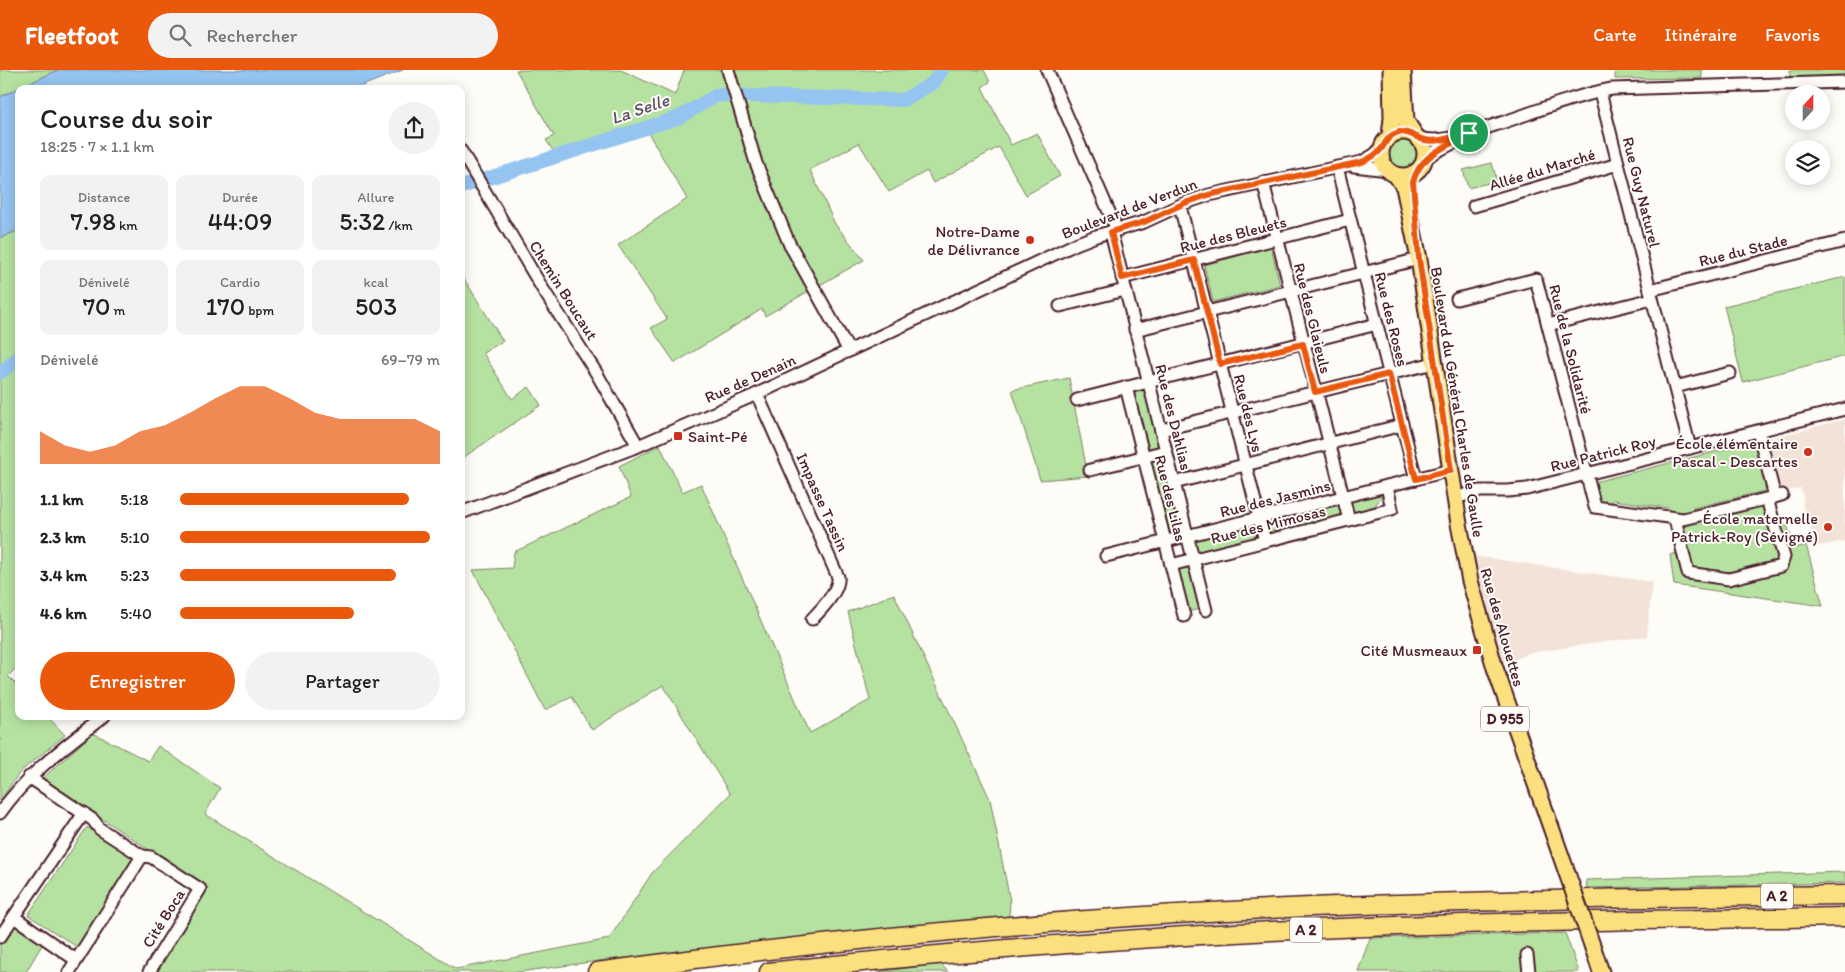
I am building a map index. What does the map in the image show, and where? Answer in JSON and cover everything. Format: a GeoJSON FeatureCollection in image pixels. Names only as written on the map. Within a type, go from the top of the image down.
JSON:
{"type":"FeatureCollection","features":[{"type":"Feature","properties":{"kind":"highway","name":"A 2"},"geometry":{"type":"LineString","coordinates":[[597,972],[720,955],[887,937],[1017,925],[1162,915],[1413,903],[1845,895]]}},
{"type":"Feature","properties":{"kind":"highway","name":"A 2"},"geometry":{"type":"LineString","coordinates":[[769,972],[1040,946],[1273,931],[1564,922],[1845,917]]}},
{"type":"Feature","properties":{"kind":"main road"},"geometry":{"type":"LineString","coordinates":[[1391,70],[1392,118],[1382,161],[1392,172],[1405,176],[1421,166],[1425,148],[1406,121],[1402,70]]}},
{"type":"Feature","properties":{"kind":"main road"},"geometry":{"type":"LineString","coordinates":[[1386,142],[1402,132],[1417,136]]}},
{"type":"Feature","properties":{"kind":"main road","name":"Boulevard du Général Charles de Gaulle"},"geometry":{"type":"LineString","coordinates":[[1421,166],[1413,186],[1419,259],[1464,556]]}},
{"type":"Feature","properties":{"kind":"main road","name":"Boulevard du Général Charles de Gaulle"},"geometry":{"type":"LineString","coordinates":[[1392,172],[1404,187],[1419,259]]}},
{"type":"Feature","properties":{"kind":"main road","name":"Rue des Alouettes"},"geometry":{"type":"LineString","coordinates":[[1464,556],[1491,656],[1589,948]]}},
{"type":"Feature","properties":{"kind":"main road","name":"D 955"},"geometry":{"type":"LineString","coordinates":[[1589,948],[1593,972]]}},
{"type":"Feature","properties":{"kind":"main road","name":"D 955"},"geometry":{"type":"LineString","coordinates":[[1589,948],[1601,972]]}},
{"type":"Feature","properties":{"kind":"street"},"geometry":{"type":"LineString","coordinates":[[728,70],[756,163],[789,243],[849,351]]}},
{"type":"Feature","properties":{"kind":"street","name":"Rue des Dahlias"},"geometry":{"type":"LineString","coordinates":[[1047,70],[1114,231],[1122,278],[1206,610]]}},
{"type":"Feature","properties":{"kind":"street"},"geometry":{"type":"LineString","coordinates":[[1417,136],[1433,141],[1469,133],[1600,92],[1622,88],[1845,82]]}},
{"type":"Feature","properties":{"kind":"street","name":"Rue Guy Naturel"},"geometry":{"type":"LineString","coordinates":[[1600,92],[1690,448]]}},
{"type":"Feature","properties":{"kind":"street"},"geometry":{"type":"LineString","coordinates":[[1421,166],[1433,153],[1469,133]]}},
{"type":"Feature","properties":{"kind":"street","name":"Boulevard de Verdun"},"geometry":{"type":"LineString","coordinates":[[1046,258],[1085,240],[1144,222],[1208,195],[1367,160],[1386,142]]}},
{"type":"Feature","properties":{"kind":"street","name":"Chemin Boucaut"},"geometry":{"type":"LineString","coordinates":[[465,157],[544,291],[597,374],[638,446]]}},
{"type":"Feature","properties":{"kind":"street","name":"Allée du Marché"},"geometry":{"type":"LineString","coordinates":[[1474,206],[1618,164]]}},
{"type":"Feature","properties":{"kind":"street","name":"Boulevard de Verdun"},"geometry":{"type":"LineString","coordinates":[[1340,167],[1392,172]]}},
{"type":"Feature","properties":{"kind":"street","name":"Rue des Roses"},"geometry":{"type":"LineString","coordinates":[[1340,167],[1350,220],[1416,479]]}},
{"type":"Feature","properties":{"kind":"street","name":"Rue des Glaieuls"},"geometry":{"type":"LineString","coordinates":[[1263,182],[1328,444],[1349,520]]}},
{"type":"Feature","properties":{"kind":"street","name":"Rue des Lys"},"geometry":{"type":"LineString","coordinates":[[1180,206],[1265,541]]}},
{"type":"Feature","properties":{"kind":"street","name":"Rue des Bleuets"},"geometry":{"type":"LineString","coordinates":[[1122,278],[1350,220]]}},
{"type":"Feature","properties":{"kind":"street","name":"Rue du Stade"},"geometry":{"type":"LineString","coordinates":[[1651,295],[1845,241]]}},
{"type":"Feature","properties":{"kind":"street","name":"Rue de Denain"},"geometry":{"type":"LineString","coordinates":[[465,511],[638,446],[757,394],[1046,258]]}},
{"type":"Feature","properties":{"kind":"street"},"geometry":{"type":"LineString","coordinates":[[1135,330],[1419,259]]}},
{"type":"Feature","properties":{"kind":"street","name":"Rue de la Solidarité"},"geometry":{"type":"LineString","coordinates":[[1457,299],[1536,278],[1595,507],[1675,520]]}},
{"type":"Feature","properties":{"kind":"street"},"geometry":{"type":"LineString","coordinates":[[1060,306],[1125,290]]}},
{"type":"Feature","properties":{"kind":"street"},"geometry":{"type":"LineString","coordinates":[[1548,325],[1651,295]]}},
{"type":"Feature","properties":{"kind":"street"},"geometry":{"type":"LineString","coordinates":[[1077,400],[1377,324]]}},
{"type":"Feature","properties":{"kind":"street"},"geometry":{"type":"LineString","coordinates":[[1161,430],[1434,363]]}},
{"type":"Feature","properties":{"kind":"street"},"geometry":{"type":"LineString","coordinates":[[1675,387],[1730,373]]}},
{"type":"Feature","properties":{"kind":"street","name":"Rue des Lilas"},"geometry":{"type":"LineString","coordinates":[[1126,387],[1184,616]]}},
{"type":"Feature","properties":{"kind":"street","name":"Impasse Tassin"},"geometry":{"type":"LineString","coordinates":[[757,394],[838,577],[835,589],[812,619]]}},
{"type":"Feature","properties":{"kind":"street","name":"Rue Patrick Roy"},"geometry":{"type":"LineString","coordinates":[[1455,498],[1479,491],[1527,489],[1845,409]]}},
{"type":"Feature","properties":{"kind":"street"},"geometry":{"type":"LineString","coordinates":[[1174,483],[1402,425]]}},
{"type":"Feature","properties":{"kind":"street"},"geometry":{"type":"LineString","coordinates":[[1758,431],[1775,497],[1784,557],[1781,566],[1729,579],[1688,573],[1675,520],[1688,519],[1775,497]]}},
{"type":"Feature","properties":{"kind":"street"},"geometry":{"type":"LineString","coordinates":[[1090,470],[1166,451]]}},
{"type":"Feature","properties":{"kind":"street","name":"Rue des Jasmins"},"geometry":{"type":"LineString","coordinates":[[1106,556],[1451,470]]}},
{"type":"Feature","properties":{"kind":"street"},"geometry":{"type":"LineString","coordinates":[[1372,514],[1384,498],[1386,486]]}},
{"type":"Feature","properties":{"kind":"street","name":"Rue des Mimosas"},"geometry":{"type":"LineString","coordinates":[[1171,565],[1392,509],[1386,486]]}},
{"type":"Feature","properties":{"kind":"street"},"geometry":{"type":"LineString","coordinates":[[0,813],[29,777],[45,762],[99,720]]}},
{"type":"Feature","properties":{"kind":"street","name":"Cité Boca"},"geometry":{"type":"LineString","coordinates":[[29,777],[95,821],[100,829],[142,856],[151,857],[200,889],[148,972]]}},
{"type":"Feature","properties":{"kind":"street"},"geometry":{"type":"LineString","coordinates":[[0,937],[84,814]]}},
{"type":"Feature","properties":{"kind":"street"},"geometry":{"type":"LineString","coordinates":[[68,972],[142,856]]}},
{"type":"Feature","properties":{"kind":"street"},"geometry":{"type":"LineString","coordinates":[[14,917],[76,960]]}},
{"type":"Feature","properties":{"kind":"street"},"geometry":{"type":"LineString","coordinates":[[1527,955],[1529,972]]}},
{"type":"Feature","properties":{"kind":"shaded area","name":"École élémentaire Pascal - Descartes"},"geometry":{"type":"Polygon","coordinates":[[[1845,419],[1845,541],[1815,547],[1808,515],[1805,515],[1801,488],[1782,492],[1768,439],[1845,419]]]}},
{"type":"Feature","properties":{"kind":"shaded area"},"geometry":{"type":"Polygon","coordinates":[[[1474,556],[1652,582],[1647,636],[1529,653],[1510,662],[1501,660],[1489,621],[1474,556]]]}},
{"type":"Feature","properties":{"kind":"green space"},"geometry":{"type":"Polygon","coordinates":[[[0,70],[58,70],[26,85],[15,85],[15,90],[0,97],[0,70]]]}},
{"type":"Feature","properties":{"kind":"green space"},"geometry":{"type":"Polygon","coordinates":[[[516,70],[621,70],[675,95],[684,70],[984,70],[990,82],[982,87],[1011,145],[1037,133],[1060,176],[1026,195],[999,147],[933,183],[927,171],[889,192],[859,143],[810,170],[835,224],[864,260],[765,316],[762,309],[675,363],[651,328],[667,319],[618,245],[687,199],[647,131],[560,161],[546,140],[554,136],[516,70]]]}},
{"type":"Feature","properties":{"kind":"green space"},"geometry":{"type":"Polygon","coordinates":[[[1615,70],[1702,70],[1702,78],[1615,79],[1615,70]]]}},
{"type":"Feature","properties":{"kind":"green space"},"geometry":{"type":"Polygon","coordinates":[[[1790,70],[1845,70],[1845,76],[1790,77],[1790,70]]]}},
{"type":"Feature","properties":{"kind":"green space"},"geometry":{"type":"Polygon","coordinates":[[[1403,138],[1409,139],[1417,147],[1417,159],[1409,167],[1403,168],[1397,167],[1389,159],[1388,153],[1389,147],[1397,139],[1403,138]]]}},
{"type":"Feature","properties":{"kind":"green space"},"geometry":{"type":"Polygon","coordinates":[[[1492,163],[1497,181],[1468,188],[1463,170],[1492,163]]]}},
{"type":"Feature","properties":{"kind":"green space"},"geometry":{"type":"Polygon","coordinates":[[[15,232],[15,669],[8,676],[15,683],[15,720],[51,720],[65,735],[20,772],[0,801],[0,238],[15,232]]]}},
{"type":"Feature","properties":{"kind":"green space"},"geometry":{"type":"Polygon","coordinates":[[[1271,247],[1280,285],[1213,302],[1204,265],[1271,247]]]}},
{"type":"Feature","properties":{"kind":"green space"},"geometry":{"type":"Polygon","coordinates":[[[1845,277],[1845,356],[1743,382],[1724,306],[1845,277]]]}},
{"type":"Feature","properties":{"kind":"green space"},"geometry":{"type":"Polygon","coordinates":[[[465,280],[503,341],[483,353],[512,399],[529,387],[541,405],[465,456],[465,280]]]}},
{"type":"Feature","properties":{"kind":"green space"},"geometry":{"type":"Polygon","coordinates":[[[1069,378],[1088,476],[1040,480],[1012,390],[1069,378]]]}},
{"type":"Feature","properties":{"kind":"green space"},"geometry":{"type":"Polygon","coordinates":[[[1146,386],[1162,447],[1146,451],[1130,390],[1146,386]]]}},
{"type":"Feature","properties":{"kind":"green space"},"geometry":{"type":"Polygon","coordinates":[[[1758,441],[1769,490],[1693,508],[1694,512],[1671,513],[1668,508],[1614,500],[1609,504],[1599,502],[1594,482],[1758,441]]]}},
{"type":"Feature","properties":{"kind":"green space"},"geometry":{"type":"Polygon","coordinates":[[[660,445],[682,492],[701,484],[810,733],[870,700],[848,612],[894,594],[990,799],[1010,901],[1009,916],[598,961],[519,972],[155,972],[208,889],[42,779],[93,733],[148,761],[158,746],[220,788],[205,814],[456,969],[609,939],[652,873],[730,794],[663,685],[592,730],[572,697],[545,710],[473,570],[512,568],[514,552],[631,497],[619,466],[660,445]]]}},
{"type":"Feature","properties":{"kind":"green space"},"geometry":{"type":"Polygon","coordinates":[[[1163,456],[1183,534],[1168,538],[1148,460],[1163,456]]]}},
{"type":"Feature","properties":{"kind":"green space"},"geometry":{"type":"Polygon","coordinates":[[[1383,490],[1384,493],[1372,510],[1352,514],[1348,499],[1383,490]]]}},
{"type":"Feature","properties":{"kind":"green space"},"geometry":{"type":"Polygon","coordinates":[[[1339,503],[1343,517],[1269,535],[1265,522],[1339,503]]]}},
{"type":"Feature","properties":{"kind":"green space"},"geometry":{"type":"Polygon","coordinates":[[[1763,506],[1771,529],[1787,525],[1795,548],[1806,545],[1823,606],[1674,585],[1670,555],[1687,550],[1682,527],[1763,506]]]}},
{"type":"Feature","properties":{"kind":"green space"},"geometry":{"type":"Polygon","coordinates":[[[1254,525],[1258,538],[1195,554],[1192,540],[1254,525]]]}},
{"type":"Feature","properties":{"kind":"green space"},"geometry":{"type":"Polygon","coordinates":[[[1191,563],[1203,608],[1187,612],[1174,568],[1191,563]]]}},
{"type":"Feature","properties":{"kind":"green space"},"geometry":{"type":"Polygon","coordinates":[[[87,827],[134,859],[77,947],[28,915],[87,827]]]}},
{"type":"Feature","properties":{"kind":"green space"},"geometry":{"type":"Polygon","coordinates":[[[1845,872],[1845,883],[1587,888],[1586,880],[1845,872]]]}},
{"type":"Feature","properties":{"kind":"green space"},"geometry":{"type":"Polygon","coordinates":[[[15,923],[43,943],[26,972],[0,972],[0,945],[15,923]]]}},
{"type":"Feature","properties":{"kind":"green space"},"geometry":{"type":"Polygon","coordinates":[[[1565,933],[1579,972],[1358,971],[1370,938],[1565,933]]]}},
{"type":"Feature","properties":{"kind":"green space"},"geometry":{"type":"Polygon","coordinates":[[[941,964],[948,972],[876,972],[941,964]]]}},
{"type":"Feature","properties":{"kind":"water"},"geometry":{"type":"Polygon","coordinates":[[[58,70],[403,70],[364,85],[26,85],[58,70]]]}},
{"type":"Feature","properties":{"kind":"water"},"geometry":{"type":"Polygon","coordinates":[[[15,90],[15,232],[0,238],[0,97],[15,90]]]}},
{"type":"Feature","properties":{"kind":"waterway","name":"La Selle"},"geometry":{"type":"LineString","coordinates":[[465,186],[680,117],[717,95],[903,100],[933,83],[942,70]]}},
{"type":"Feature","properties":{"kind":"waterway","name":"La Selle"},"geometry":{"type":"LineString","coordinates":[[0,373],[15,360]]}},
{"type":"Feature","properties":{"kind":"place","name":"Notre-Dame de Délivrance"},"geometry":{"type":"Point","coordinates":[1030,240]}},
{"type":"Feature","properties":{"kind":"place","name":"Saint-Pé"},"geometry":{"type":"Point","coordinates":[678,436]}},
{"type":"Feature","properties":{"kind":"place","name":"École élémentaire Pascal - Descartes"},"geometry":{"type":"Point","coordinates":[1808,452]}},
{"type":"Feature","properties":{"kind":"place","name":"École maternelle Patrick-Roy (Sévigné)"},"geometry":{"type":"Point","coordinates":[1828,527]}},
{"type":"Feature","properties":{"kind":"place","name":"Cité Musmeaux"},"geometry":{"type":"Point","coordinates":[1477,650]}},
{"type":"Feature","properties":{"kind":"route"},"geometry":{"type":"LineString","coordinates":[[1399,132],[1409,132],[1418,138],[1433,141],[1469,133],[1429,155],[1417,171],[1413,182],[1419,259],[1451,470],[1416,479],[1389,374],[1315,392],[1303,344],[1220,364],[1194,260],[1122,278],[1111,232],[1144,222],[1185,203],[1208,195],[1362,162],[1382,148],[1384,142],[1392,134],[1399,132]]}}]}
